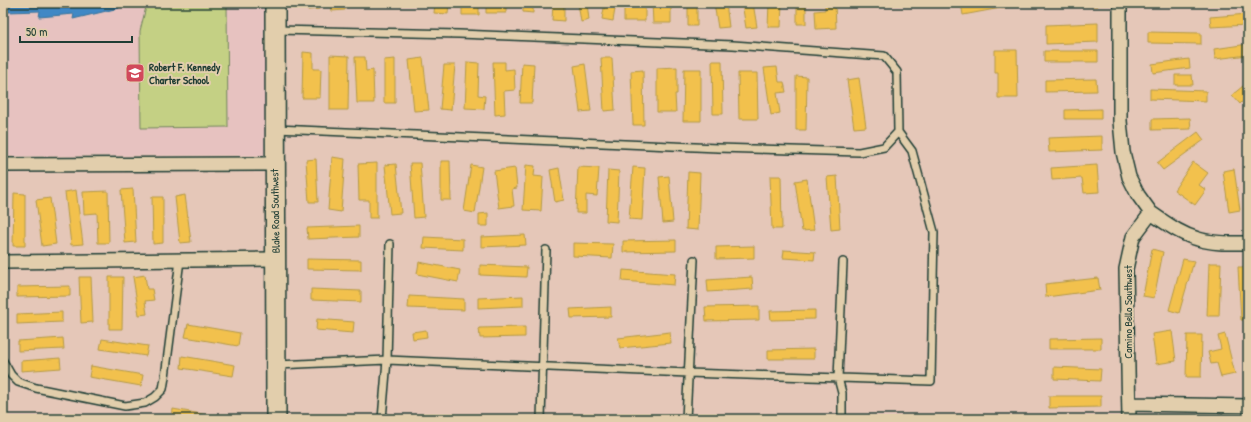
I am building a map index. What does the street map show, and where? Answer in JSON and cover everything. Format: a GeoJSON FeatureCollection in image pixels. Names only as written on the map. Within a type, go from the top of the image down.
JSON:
{"type":"FeatureCollection","features":[{"type":"Feature","properties":{"kind":"main road","name":"Blake Road Southwest"},"geometry":{"type":"LineString","coordinates":[[275,3],[276,129],[274,164],[276,259],[276,419]]}},
{"type":"Feature","properties":{"kind":"street"},"geometry":{"type":"LineString","coordinates":[[1120,3],[1120,121],[1123,152],[1129,177],[1138,195],[1151,213],[1174,229],[1198,240],[1227,243],[1248,243]]}},
{"type":"Feature","properties":{"kind":"street"},"geometry":{"type":"LineString","coordinates":[[3,165],[274,164]]}},
{"type":"Feature","properties":{"kind":"street","name":"Camino Bello Southwest"},"geometry":{"type":"LineString","coordinates":[[1129,419],[1126,269],[1133,237],[1151,213]]}},
{"type":"Feature","properties":{"kind":"street"},"geometry":{"type":"LineString","coordinates":[[3,262],[276,259]]}},
{"type":"Feature","properties":{"kind":"street"},"geometry":{"type":"LineString","coordinates":[[1129,404],[1248,406]]}},
{"type":"Feature","properties":{"kind":"lane"},"geometry":{"type":"LineString","coordinates":[[276,30],[458,34],[733,45],[884,56],[897,72],[898,132],[912,151],[934,232],[931,381],[688,373],[387,360],[276,364]]}},
{"type":"Feature","properties":{"kind":"lane"},"geometry":{"type":"LineString","coordinates":[[276,129],[702,148],[859,152],[884,147],[898,132]]}},
{"type":"Feature","properties":{"kind":"lane"},"geometry":{"type":"LineString","coordinates":[[382,419],[387,360],[390,244]]}},
{"type":"Feature","properties":{"kind":"lane"},"geometry":{"type":"LineString","coordinates":[[541,419],[546,250]]}},
{"type":"Feature","properties":{"kind":"lane"},"geometry":{"type":"LineString","coordinates":[[3,361],[10,375],[18,382],[36,388],[125,406],[145,403],[155,397],[163,389],[180,260]]}},
{"type":"Feature","properties":{"kind":"lane"},"geometry":{"type":"LineString","coordinates":[[686,419],[694,260]]}},
{"type":"Feature","properties":{"kind":"lane"},"geometry":{"type":"LineString","coordinates":[[842,419],[842,393],[838,378],[844,262]]}},
{"type":"Feature","properties":{"kind":"shaded area","name":"Robert F. Kennedy Charter School"},"geometry":{"type":"Polygon","coordinates":[[[3,3],[265,3],[267,143],[264,155],[3,156],[3,3]]]}},
{"type":"Feature","properties":{"kind":"green space"},"geometry":{"type":"Polygon","coordinates":[[[147,3],[227,3],[228,127],[141,128],[140,31],[147,3]]]}},
{"type":"Feature","properties":{"kind":"building: Homes"},"geometry":{"type":"Polygon","coordinates":[[[307,3],[319,3],[319,9],[308,10],[307,3]]]}},
{"type":"Feature","properties":{"kind":"building: Homes"},"geometry":{"type":"Polygon","coordinates":[[[331,3],[345,3],[345,10],[332,11],[331,3]]]}},
{"type":"Feature","properties":{"kind":"building: Homes"},"geometry":{"type":"Polygon","coordinates":[[[435,3],[449,3],[448,14],[434,13],[435,3]]]}},
{"type":"Feature","properties":{"kind":"building: Homes"},"geometry":{"type":"Polygon","coordinates":[[[462,3],[479,3],[479,15],[462,15],[462,3]]]}},
{"type":"Feature","properties":{"kind":"building: Homes"},"geometry":{"type":"Polygon","coordinates":[[[486,3],[506,3],[506,13],[486,13],[486,3]]]}},
{"type":"Feature","properties":{"kind":"building: Homes"},"geometry":{"type":"Polygon","coordinates":[[[523,3],[533,3],[533,13],[523,12],[523,3]]]}},
{"type":"Feature","properties":{"kind":"building: Homes"},"geometry":{"type":"Polygon","coordinates":[[[553,3],[564,3],[564,21],[552,20],[553,3]]]}},
{"type":"Feature","properties":{"kind":"building: Homes"},"geometry":{"type":"Polygon","coordinates":[[[578,3],[587,3],[589,20],[581,22],[578,3]]]}},
{"type":"Feature","properties":{"kind":"building: Homes"},"geometry":{"type":"Polygon","coordinates":[[[605,3],[616,3],[613,21],[602,19],[605,3]]]}},
{"type":"Feature","properties":{"kind":"building: Homes"},"geometry":{"type":"Polygon","coordinates":[[[624,3],[645,3],[645,21],[624,21],[624,3]]]}},
{"type":"Feature","properties":{"kind":"building: Homes"},"geometry":{"type":"Polygon","coordinates":[[[652,3],[671,3],[671,23],[653,23],[652,3]]]}},
{"type":"Feature","properties":{"kind":"building: Homes"},"geometry":{"type":"Polygon","coordinates":[[[678,3],[697,3],[697,26],[688,26],[688,5],[678,5],[678,3]]]}},
{"type":"Feature","properties":{"kind":"building: Homes"},"geometry":{"type":"Polygon","coordinates":[[[714,3],[726,3],[729,27],[718,28],[714,3]]]}},
{"type":"Feature","properties":{"kind":"building: Homes"},"geometry":{"type":"Polygon","coordinates":[[[742,3],[753,3],[757,27],[746,28],[742,3]]]}},
{"type":"Feature","properties":{"kind":"building: Homes"},"geometry":{"type":"Polygon","coordinates":[[[769,3],[782,3],[781,27],[768,27],[769,3]]]}},
{"type":"Feature","properties":{"kind":"building: Homes"},"geometry":{"type":"Polygon","coordinates":[[[797,3],[806,3],[806,24],[797,24],[797,3]]]}},
{"type":"Feature","properties":{"kind":"building: Homes"},"geometry":{"type":"Polygon","coordinates":[[[825,3],[835,3],[836,28],[816,29],[815,11],[825,10],[825,3]]]}},
{"type":"Feature","properties":{"kind":"building: Homes"},"geometry":{"type":"Polygon","coordinates":[[[961,3],[1016,3],[1017,5],[963,15],[961,3]]]}},
{"type":"Feature","properties":{"kind":"building: Homes"},"geometry":{"type":"Polygon","coordinates":[[[1045,3],[1098,3],[1098,6],[1045,6],[1045,3]]]}},
{"type":"Feature","properties":{"kind":"building: Homes"},"geometry":{"type":"Polygon","coordinates":[[[1248,14],[1248,25],[1211,27],[1210,17],[1248,14]]]}},
{"type":"Feature","properties":{"kind":"building: Homes"},"geometry":{"type":"Polygon","coordinates":[[[1098,23],[1098,42],[1046,44],[1046,25],[1098,23]]]}},
{"type":"Feature","properties":{"kind":"building: Homes"},"geometry":{"type":"Polygon","coordinates":[[[1148,32],[1201,33],[1201,44],[1148,43],[1148,32]]]}},
{"type":"Feature","properties":{"kind":"building: Homes"},"geometry":{"type":"Polygon","coordinates":[[[1248,44],[1248,55],[1215,59],[1214,49],[1248,44]]]}},
{"type":"Feature","properties":{"kind":"building: Homes"},"geometry":{"type":"Polygon","coordinates":[[[995,50],[1017,50],[1018,98],[998,98],[998,73],[995,73],[995,50]]]}},
{"type":"Feature","properties":{"kind":"building: Homes"},"geometry":{"type":"Polygon","coordinates":[[[1044,51],[1098,51],[1098,62],[1044,62],[1044,51]]]}},
{"type":"Feature","properties":{"kind":"building: Homes"},"geometry":{"type":"Polygon","coordinates":[[[303,52],[313,53],[313,69],[321,69],[320,98],[302,98],[303,52]]]}},
{"type":"Feature","properties":{"kind":"building: Homes"},"geometry":{"type":"Polygon","coordinates":[[[330,55],[349,56],[348,110],[330,110],[330,55]]]}},
{"type":"Feature","properties":{"kind":"building: Homes"},"geometry":{"type":"Polygon","coordinates":[[[355,57],[365,57],[366,71],[373,70],[374,103],[357,103],[355,57]]]}},
{"type":"Feature","properties":{"kind":"building: Homes"},"geometry":{"type":"Polygon","coordinates":[[[423,58],[429,110],[414,111],[409,60],[423,58]]]}},
{"type":"Feature","properties":{"kind":"building: Homes"},"geometry":{"type":"Polygon","coordinates":[[[601,58],[612,58],[615,110],[604,111],[601,58]]]}},
{"type":"Feature","properties":{"kind":"building: Homes"},"geometry":{"type":"Polygon","coordinates":[[[395,59],[395,103],[384,103],[384,60],[395,59]]]}},
{"type":"Feature","properties":{"kind":"building: Homes"},"geometry":{"type":"Polygon","coordinates":[[[1189,59],[1190,68],[1153,73],[1152,64],[1189,59]]]}},
{"type":"Feature","properties":{"kind":"building: Homes"},"geometry":{"type":"Polygon","coordinates":[[[712,61],[722,61],[723,114],[713,114],[712,61]]]}},
{"type":"Feature","properties":{"kind":"building: Homes"},"geometry":{"type":"Polygon","coordinates":[[[467,62],[479,63],[478,95],[485,96],[484,109],[465,108],[467,62]]]}},
{"type":"Feature","properties":{"kind":"building: Homes"},"geometry":{"type":"Polygon","coordinates":[[[493,62],[505,62],[505,70],[514,69],[515,90],[504,91],[505,114],[495,115],[493,62]]]}},
{"type":"Feature","properties":{"kind":"building: Homes"},"geometry":{"type":"Polygon","coordinates":[[[522,63],[534,64],[532,103],[520,103],[522,63]]]}},
{"type":"Feature","properties":{"kind":"building: Homes"},"geometry":{"type":"Polygon","coordinates":[[[585,64],[591,111],[580,112],[574,66],[585,64]]]}},
{"type":"Feature","properties":{"kind":"building: Homes"},"geometry":{"type":"Polygon","coordinates":[[[444,65],[455,65],[451,110],[440,109],[444,65]]]}},
{"type":"Feature","properties":{"kind":"building: Homes"},"geometry":{"type":"Polygon","coordinates":[[[677,67],[677,94],[675,94],[676,112],[657,112],[657,68],[677,67]]]}},
{"type":"Feature","properties":{"kind":"building: Homes"},"geometry":{"type":"Polygon","coordinates":[[[777,67],[779,82],[784,82],[786,92],[777,93],[780,113],[771,115],[764,68],[777,67]]]}},
{"type":"Feature","properties":{"kind":"building: Homes"},"geometry":{"type":"Polygon","coordinates":[[[684,69],[701,69],[701,121],[683,121],[684,69]]]}},
{"type":"Feature","properties":{"kind":"building: Homes"},"geometry":{"type":"Polygon","coordinates":[[[643,70],[644,125],[633,125],[631,71],[643,70]]]}},
{"type":"Feature","properties":{"kind":"building: Homes"},"geometry":{"type":"Polygon","coordinates":[[[738,73],[757,73],[758,119],[739,119],[738,73]]]}},
{"type":"Feature","properties":{"kind":"building: Homes"},"geometry":{"type":"Polygon","coordinates":[[[1175,75],[1192,75],[1193,85],[1175,85],[1175,75]]]}},
{"type":"Feature","properties":{"kind":"building: Homes"},"geometry":{"type":"Polygon","coordinates":[[[796,76],[807,77],[806,130],[796,130],[796,76]]]}},
{"type":"Feature","properties":{"kind":"building: Homes"},"geometry":{"type":"Polygon","coordinates":[[[859,78],[866,127],[854,128],[847,80],[859,78]]]}},
{"type":"Feature","properties":{"kind":"building: Homes"},"geometry":{"type":"Polygon","coordinates":[[[1096,79],[1097,91],[1045,92],[1045,80],[1096,79]]]}},
{"type":"Feature","properties":{"kind":"building: Homes"},"geometry":{"type":"Polygon","coordinates":[[[1248,82],[1248,96],[1240,104],[1232,95],[1248,82]]]}},
{"type":"Feature","properties":{"kind":"building: Homes"},"geometry":{"type":"Polygon","coordinates":[[[1150,89],[1206,91],[1206,101],[1150,99],[1150,89]]]}},
{"type":"Feature","properties":{"kind":"building: Homes"},"geometry":{"type":"Polygon","coordinates":[[[1101,109],[1101,119],[1065,119],[1065,110],[1101,109]]]}},
{"type":"Feature","properties":{"kind":"building: Homes"},"geometry":{"type":"Polygon","coordinates":[[[1190,118],[1191,129],[1152,130],[1152,119],[1190,118]]]}},
{"type":"Feature","properties":{"kind":"building: Homes"},"geometry":{"type":"Polygon","coordinates":[[[1198,132],[1204,140],[1163,170],[1157,163],[1198,132]]]}},
{"type":"Feature","properties":{"kind":"building: Homes"},"geometry":{"type":"Polygon","coordinates":[[[1102,136],[1102,150],[1049,152],[1048,138],[1102,136]]]}},
{"type":"Feature","properties":{"kind":"building: Homes"},"geometry":{"type":"Polygon","coordinates":[[[332,157],[345,159],[341,212],[328,210],[332,157]]]}},
{"type":"Feature","properties":{"kind":"building: Homes"},"geometry":{"type":"Polygon","coordinates":[[[316,159],[318,202],[309,202],[306,160],[316,159]]]}},
{"type":"Feature","properties":{"kind":"building: Homes"},"geometry":{"type":"Polygon","coordinates":[[[441,161],[450,161],[451,200],[441,200],[441,161]]]}},
{"type":"Feature","properties":{"kind":"building: Homes"},"geometry":{"type":"Polygon","coordinates":[[[1193,162],[1208,173],[1199,185],[1206,190],[1195,205],[1174,190],[1193,162]]]}},
{"type":"Feature","properties":{"kind":"building: Homes"},"geometry":{"type":"Polygon","coordinates":[[[377,163],[377,218],[369,218],[369,200],[359,200],[358,164],[377,163]]]}},
{"type":"Feature","properties":{"kind":"building: Homes"},"geometry":{"type":"Polygon","coordinates":[[[410,163],[420,163],[424,217],[414,218],[410,163]]]}},
{"type":"Feature","properties":{"kind":"building: Homes"},"geometry":{"type":"Polygon","coordinates":[[[396,164],[401,213],[390,214],[385,165],[396,164]]]}},
{"type":"Feature","properties":{"kind":"building: Homes"},"geometry":{"type":"Polygon","coordinates":[[[471,165],[482,167],[475,213],[464,211],[471,165]]]}},
{"type":"Feature","properties":{"kind":"building: Homes"},"geometry":{"type":"Polygon","coordinates":[[[526,165],[535,166],[534,176],[543,177],[541,211],[523,210],[526,165]]]}},
{"type":"Feature","properties":{"kind":"building: Homes"},"geometry":{"type":"Polygon","coordinates":[[[1097,165],[1099,192],[1084,193],[1082,178],[1052,180],[1051,168],[1097,165]]]}},
{"type":"Feature","properties":{"kind":"building: Homes"},"geometry":{"type":"Polygon","coordinates":[[[578,167],[599,168],[597,196],[586,195],[586,213],[576,213],[578,167]]]}},
{"type":"Feature","properties":{"kind":"building: Homes"},"geometry":{"type":"Polygon","coordinates":[[[633,167],[645,168],[642,220],[629,219],[633,167]]]}},
{"type":"Feature","properties":{"kind":"building: Homes"},"geometry":{"type":"Polygon","coordinates":[[[515,168],[517,188],[512,189],[514,206],[499,208],[494,171],[515,168]]]}},
{"type":"Feature","properties":{"kind":"building: Homes"},"geometry":{"type":"Polygon","coordinates":[[[559,168],[564,200],[555,202],[550,170],[559,168]]]}},
{"type":"Feature","properties":{"kind":"building: Homes"},"geometry":{"type":"Polygon","coordinates":[[[1234,169],[1240,210],[1229,212],[1223,171],[1234,169]]]}},
{"type":"Feature","properties":{"kind":"building: Homes"},"geometry":{"type":"Polygon","coordinates":[[[608,170],[619,171],[617,222],[606,221],[608,170]]]}},
{"type":"Feature","properties":{"kind":"building: Homes"},"geometry":{"type":"Polygon","coordinates":[[[688,172],[700,173],[698,230],[686,229],[688,172]]]}},
{"type":"Feature","properties":{"kind":"building: Homes"},"geometry":{"type":"Polygon","coordinates":[[[669,176],[673,222],[663,223],[659,177],[669,176]]]}},
{"type":"Feature","properties":{"kind":"building: Homes"},"geometry":{"type":"Polygon","coordinates":[[[770,176],[781,176],[782,229],[772,229],[770,176]]]}},
{"type":"Feature","properties":{"kind":"building: Homes"},"geometry":{"type":"Polygon","coordinates":[[[837,176],[840,229],[831,230],[827,177],[837,176]]]}},
{"type":"Feature","properties":{"kind":"building: Homes"},"geometry":{"type":"Polygon","coordinates":[[[807,179],[814,230],[802,231],[795,181],[807,179]]]}},
{"type":"Feature","properties":{"kind":"building: Homes"},"geometry":{"type":"Polygon","coordinates":[[[133,189],[136,242],[125,243],[121,190],[133,189]]]}},
{"type":"Feature","properties":{"kind":"building: Homes"},"geometry":{"type":"Polygon","coordinates":[[[76,190],[83,244],[71,245],[65,192],[76,190]]]}},
{"type":"Feature","properties":{"kind":"building: Homes"},"geometry":{"type":"Polygon","coordinates":[[[108,191],[109,243],[98,243],[97,213],[84,214],[83,192],[108,191]]]}},
{"type":"Feature","properties":{"kind":"building: Homes"},"geometry":{"type":"Polygon","coordinates":[[[14,193],[25,194],[25,246],[13,246],[14,193]]]}},
{"type":"Feature","properties":{"kind":"building: Homes"},"geometry":{"type":"Polygon","coordinates":[[[185,195],[191,242],[180,243],[175,197],[185,195]]]}},
{"type":"Feature","properties":{"kind":"building: Homes"},"geometry":{"type":"Polygon","coordinates":[[[152,197],[163,197],[163,243],[153,244],[152,197]]]}},
{"type":"Feature","properties":{"kind":"building: Homes"},"geometry":{"type":"Polygon","coordinates":[[[50,198],[56,244],[42,246],[36,200],[50,198]]]}},
{"type":"Feature","properties":{"kind":"building: Homes"},"geometry":{"type":"Polygon","coordinates":[[[488,213],[488,226],[479,226],[479,214],[488,213]]]}},
{"type":"Feature","properties":{"kind":"building: Homes"},"geometry":{"type":"Polygon","coordinates":[[[359,226],[359,237],[308,239],[307,228],[359,226]]]}},
{"type":"Feature","properties":{"kind":"building: Homes"},"geometry":{"type":"Polygon","coordinates":[[[525,235],[526,245],[481,247],[481,237],[525,235]]]}},
{"type":"Feature","properties":{"kind":"building: Homes"},"geometry":{"type":"Polygon","coordinates":[[[424,237],[463,239],[463,250],[423,248],[424,237]]]}},
{"type":"Feature","properties":{"kind":"building: Homes"},"geometry":{"type":"Polygon","coordinates":[[[676,240],[676,251],[623,252],[623,241],[676,240]]]}},
{"type":"Feature","properties":{"kind":"building: Homes"},"geometry":{"type":"Polygon","coordinates":[[[573,243],[613,244],[612,258],[573,256],[573,243]]]}},
{"type":"Feature","properties":{"kind":"building: Homes"},"geometry":{"type":"Polygon","coordinates":[[[754,246],[754,258],[716,259],[716,247],[754,246]]]}},
{"type":"Feature","properties":{"kind":"building: Homes"},"geometry":{"type":"Polygon","coordinates":[[[1152,249],[1163,252],[1154,298],[1143,296],[1152,249]]]}},
{"type":"Feature","properties":{"kind":"building: Homes"},"geometry":{"type":"Polygon","coordinates":[[[784,250],[815,252],[814,260],[783,258],[784,250]]]}},
{"type":"Feature","properties":{"kind":"building: Homes"},"geometry":{"type":"Polygon","coordinates":[[[307,259],[361,260],[361,270],[307,269],[307,259]]]}},
{"type":"Feature","properties":{"kind":"building: Homes"},"geometry":{"type":"Polygon","coordinates":[[[1183,259],[1194,261],[1179,313],[1169,310],[1183,259]]]}},
{"type":"Feature","properties":{"kind":"building: Homes"},"geometry":{"type":"Polygon","coordinates":[[[419,262],[460,270],[458,282],[417,274],[419,262]]]}},
{"type":"Feature","properties":{"kind":"building: Homes"},"geometry":{"type":"Polygon","coordinates":[[[1209,263],[1221,263],[1219,316],[1207,316],[1209,263]]]}},
{"type":"Feature","properties":{"kind":"building: Homes"},"geometry":{"type":"Polygon","coordinates":[[[480,265],[527,267],[526,277],[480,275],[480,265]]]}},
{"type":"Feature","properties":{"kind":"building: Homes"},"geometry":{"type":"Polygon","coordinates":[[[1238,267],[1248,267],[1248,320],[1241,320],[1238,267]]]}},
{"type":"Feature","properties":{"kind":"building: Homes"},"geometry":{"type":"Polygon","coordinates":[[[623,270],[675,274],[674,285],[622,281],[623,270]]]}},
{"type":"Feature","properties":{"kind":"building: Homes"},"geometry":{"type":"Polygon","coordinates":[[[145,275],[147,289],[152,289],[154,300],[145,301],[147,314],[139,315],[133,277],[145,275]]]}},
{"type":"Feature","properties":{"kind":"building: Homes"},"geometry":{"type":"Polygon","coordinates":[[[79,277],[91,277],[93,322],[81,323],[79,277]]]}},
{"type":"Feature","properties":{"kind":"building: Homes"},"geometry":{"type":"Polygon","coordinates":[[[109,277],[123,277],[122,329],[109,329],[109,277]]]}},
{"type":"Feature","properties":{"kind":"building: Homes"},"geometry":{"type":"Polygon","coordinates":[[[752,277],[753,289],[708,292],[707,280],[752,277]]]}},
{"type":"Feature","properties":{"kind":"building: Homes"},"geometry":{"type":"Polygon","coordinates":[[[1098,278],[1100,290],[1046,297],[1045,284],[1098,278]]]}},
{"type":"Feature","properties":{"kind":"building: Homes"},"geometry":{"type":"Polygon","coordinates":[[[70,286],[70,296],[17,297],[17,287],[70,286]]]}},
{"type":"Feature","properties":{"kind":"building: Homes"},"geometry":{"type":"Polygon","coordinates":[[[311,289],[361,291],[361,302],[311,300],[311,289]]]}},
{"type":"Feature","properties":{"kind":"building: Homes"},"geometry":{"type":"Polygon","coordinates":[[[409,296],[464,299],[464,310],[408,308],[409,296]]]}},
{"type":"Feature","properties":{"kind":"building: Homes"},"geometry":{"type":"Polygon","coordinates":[[[523,296],[523,306],[478,308],[478,298],[523,296]]]}},
{"type":"Feature","properties":{"kind":"building: Homes"},"geometry":{"type":"Polygon","coordinates":[[[759,306],[759,320],[706,321],[705,307],[759,306]]]}},
{"type":"Feature","properties":{"kind":"building: Homes"},"geometry":{"type":"Polygon","coordinates":[[[611,307],[611,317],[571,318],[570,309],[611,307]]]}},
{"type":"Feature","properties":{"kind":"building: Homes"},"geometry":{"type":"Polygon","coordinates":[[[815,310],[815,319],[771,320],[770,311],[815,310]]]}},
{"type":"Feature","properties":{"kind":"building: Homes"},"geometry":{"type":"Polygon","coordinates":[[[62,312],[62,322],[17,324],[17,314],[62,312]]]}},
{"type":"Feature","properties":{"kind":"building: Homes"},"geometry":{"type":"Polygon","coordinates":[[[317,319],[354,322],[353,333],[316,330],[317,319]]]}},
{"type":"Feature","properties":{"kind":"building: Homes"},"geometry":{"type":"Polygon","coordinates":[[[188,324],[240,333],[238,346],[185,337],[188,324]]]}},
{"type":"Feature","properties":{"kind":"building: Homes"},"geometry":{"type":"Polygon","coordinates":[[[525,327],[525,337],[480,338],[479,328],[525,327]]]}},
{"type":"Feature","properties":{"kind":"building: Homes"},"geometry":{"type":"Polygon","coordinates":[[[426,330],[427,337],[413,339],[412,332],[426,330]]]}},
{"type":"Feature","properties":{"kind":"building: Homes"},"geometry":{"type":"Polygon","coordinates":[[[1172,331],[1176,361],[1156,364],[1152,334],[1172,331]]]}},
{"type":"Feature","properties":{"kind":"building: Homes"},"geometry":{"type":"Polygon","coordinates":[[[670,332],[671,343],[620,348],[618,338],[670,332]]]}},
{"type":"Feature","properties":{"kind":"building: Homes"},"geometry":{"type":"Polygon","coordinates":[[[1225,334],[1235,374],[1221,377],[1217,363],[1211,364],[1208,352],[1221,349],[1218,336],[1225,334]]]}},
{"type":"Feature","properties":{"kind":"building: Homes"},"geometry":{"type":"Polygon","coordinates":[[[1187,335],[1202,335],[1201,377],[1186,377],[1187,335]]]}},
{"type":"Feature","properties":{"kind":"building: Homes"},"geometry":{"type":"Polygon","coordinates":[[[63,338],[64,349],[18,351],[18,341],[63,338]]]}},
{"type":"Feature","properties":{"kind":"building: Homes"},"geometry":{"type":"Polygon","coordinates":[[[1101,338],[1101,349],[1049,349],[1049,339],[1101,338]]]}},
{"type":"Feature","properties":{"kind":"building: Homes"},"geometry":{"type":"Polygon","coordinates":[[[102,339],[148,346],[146,356],[100,349],[102,339]]]}},
{"type":"Feature","properties":{"kind":"building: Homes"},"geometry":{"type":"Polygon","coordinates":[[[814,349],[814,359],[768,359],[768,350],[814,349]]]}},
{"type":"Feature","properties":{"kind":"building: Homes"},"geometry":{"type":"Polygon","coordinates":[[[1248,349],[1248,374],[1245,374],[1248,349]]]}},
{"type":"Feature","properties":{"kind":"building: Homes"},"geometry":{"type":"Polygon","coordinates":[[[182,356],[235,365],[233,376],[181,368],[182,356]]]}},
{"type":"Feature","properties":{"kind":"building: Homes"},"geometry":{"type":"Polygon","coordinates":[[[60,358],[61,368],[21,371],[21,361],[60,358]]]}},
{"type":"Feature","properties":{"kind":"building: Homes"},"geometry":{"type":"Polygon","coordinates":[[[91,366],[143,375],[141,386],[89,377],[91,366]]]}},
{"type":"Feature","properties":{"kind":"building: Homes"},"geometry":{"type":"Polygon","coordinates":[[[1054,367],[1101,369],[1100,381],[1054,379],[1054,367]]]}},
{"type":"Feature","properties":{"kind":"building: Homes"},"geometry":{"type":"Polygon","coordinates":[[[1049,396],[1101,396],[1101,407],[1049,408],[1049,396]]]}},
{"type":"Feature","properties":{"kind":"building: Homes"},"geometry":{"type":"Polygon","coordinates":[[[173,409],[224,418],[224,419],[172,419],[173,409]]]}},
{"type":"Feature","properties":{"kind":"building: Schools"},"geometry":{"type":"Polygon","coordinates":[[[7,3],[119,3],[119,8],[73,19],[74,14],[39,17],[40,11],[7,12],[7,3]]]}},
{"type":"Feature","properties":{"kind":"place","name":"Robert F. Kennedy Charter School"},"geometry":{"type":"Point","coordinates":[135,73]}}]}
